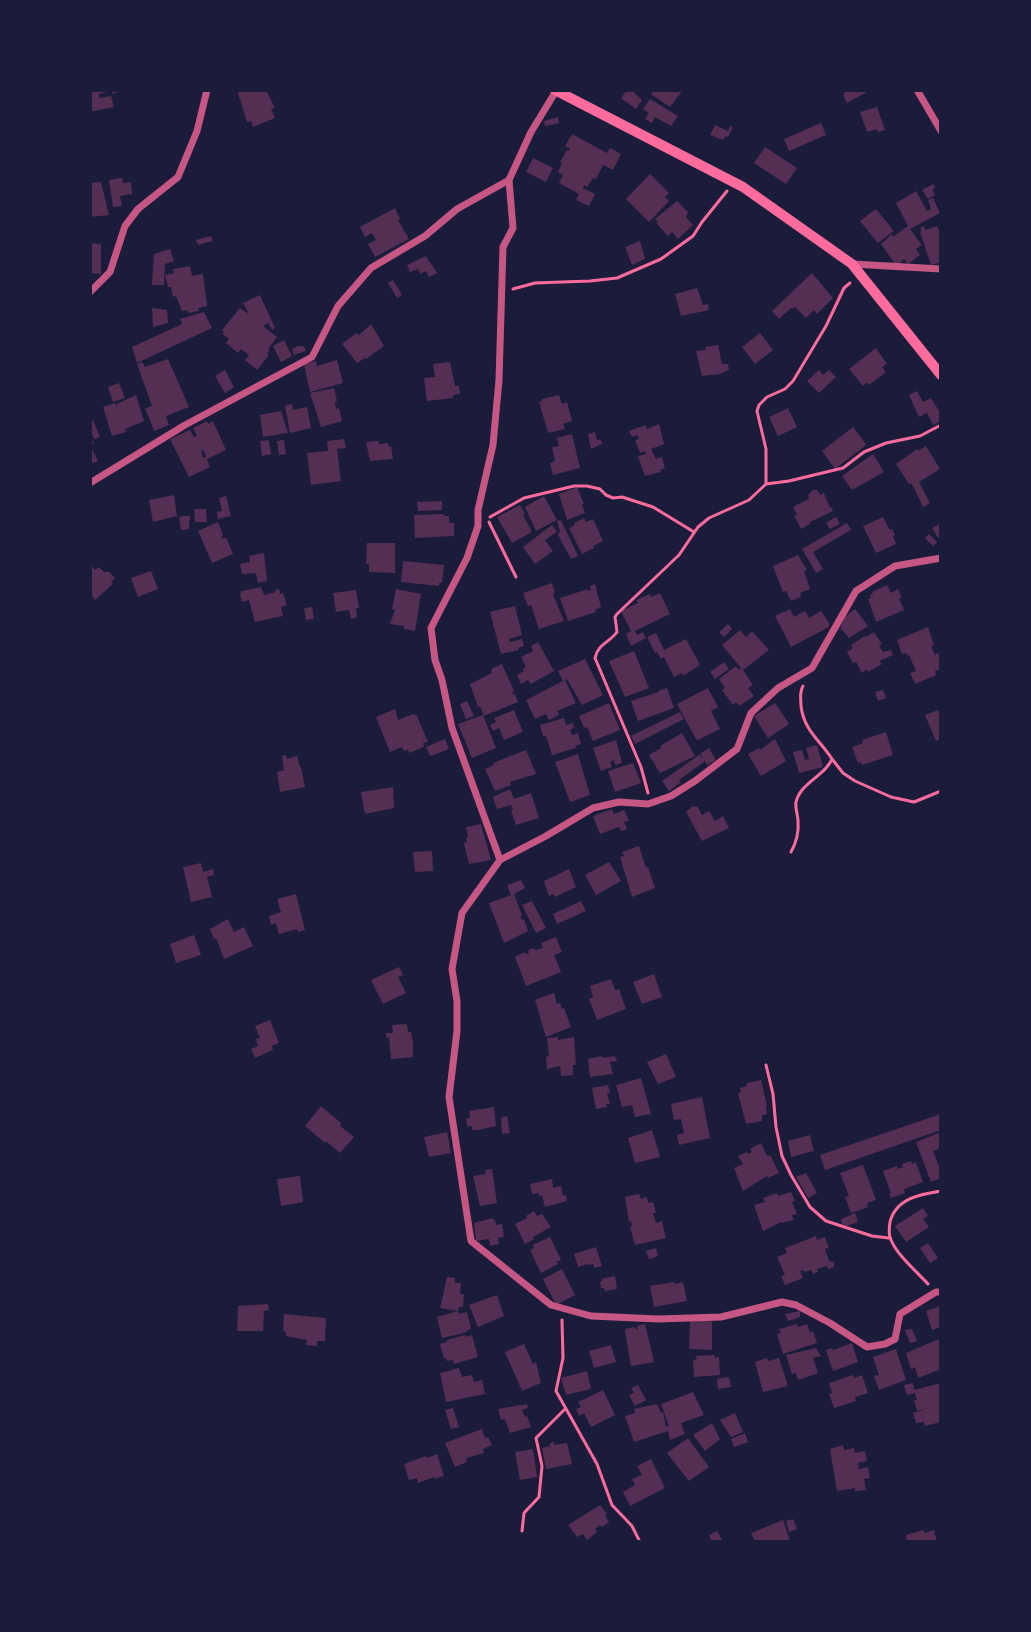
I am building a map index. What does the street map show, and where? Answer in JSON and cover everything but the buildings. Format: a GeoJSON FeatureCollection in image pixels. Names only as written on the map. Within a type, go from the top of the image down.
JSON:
{"type":"FeatureCollection","features":[{"type":"Feature","properties":{"kind":"main road"},"geometry":{"type":"LineString","coordinates":[[556,91],[734,183],[852,264],[941,375]]}},
{"type":"Feature","properties":{"kind":"street"},"geometry":{"type":"LineString","coordinates":[[90,292],[110,272],[125,226],[138,209],[178,177],[197,131],[207,90]]}},
{"type":"Feature","properties":{"kind":"street"},"geometry":{"type":"LineString","coordinates":[[917,90],[941,131]]}},
{"type":"Feature","properties":{"kind":"street"},"geometry":{"type":"LineString","coordinates":[[500,860],[452,728],[435,660],[431,628],[467,558],[478,526],[478,510],[493,445],[499,380],[503,247],[513,228],[509,180],[531,132],[556,91]]}},
{"type":"Feature","properties":{"kind":"street"},"geometry":{"type":"LineString","coordinates":[[90,483],[185,425],[312,357],[338,306],[371,268],[425,236],[457,209],[509,180]]}},
{"type":"Feature","properties":{"kind":"street"},"geometry":{"type":"LineString","coordinates":[[852,264],[941,269]]}},
{"type":"Feature","properties":{"kind":"street"},"geometry":{"type":"LineString","coordinates":[[938,1292],[900,1314],[895,1339],[867,1347],[796,1305],[782,1302],[721,1317],[658,1319],[591,1316],[551,1305],[471,1241],[449,1097],[457,1031],[457,1001],[452,969],[462,913],[500,860],[593,808],[619,802],[651,803],[683,788],[737,749],[751,713],[778,688],[812,668],[856,591],[895,566],[941,558]]}},
{"type":"Feature","properties":{"kind":"path"},"geometry":{"type":"LineString","coordinates":[[502,292],[535,283],[617,278],[661,259],[693,236],[734,183]]}},
{"type":"Feature","properties":{"kind":"path"},"geometry":{"type":"LineString","coordinates":[[766,484],[766,449],[757,411],[759,405],[793,381],[826,326],[844,288],[861,276]]}},
{"type":"Feature","properties":{"kind":"path"},"geometry":{"type":"LineString","coordinates":[[651,803],[641,767],[595,658],[600,647],[612,640],[617,632],[617,614],[679,555],[694,532],[709,518],[749,500],[766,484],[843,468],[864,452],[886,443],[920,436],[941,425]]}},
{"type":"Feature","properties":{"kind":"path"},"geometry":{"type":"LineString","coordinates":[[516,577],[487,519],[524,498],[539,494],[574,486],[600,489],[613,498],[622,497],[653,507],[694,532]]}},
{"type":"Feature","properties":{"kind":"path"},"geometry":{"type":"LineString","coordinates":[[812,668],[800,691],[802,718],[843,773],[891,797],[914,802],[941,791]]}},
{"type":"Feature","properties":{"kind":"path"},"geometry":{"type":"LineString","coordinates":[[791,852],[798,831],[796,802],[818,774],[829,767],[832,759]]}},
{"type":"Feature","properties":{"kind":"path"},"geometry":{"type":"LineString","coordinates":[[766,1065],[782,1156],[810,1207],[826,1221],[889,1238]]}},
{"type":"Feature","properties":{"kind":"path"},"geometry":{"type":"LineString","coordinates":[[938,1292],[895,1247],[889,1238],[889,1228],[892,1216],[900,1205],[910,1198],[941,1191]]}},
{"type":"Feature","properties":{"kind":"path"},"geometry":{"type":"LineString","coordinates":[[561,1308],[563,1358],[556,1391],[597,1464],[612,1505],[632,1526],[640,1542]]}},
{"type":"Feature","properties":{"kind":"path"},"geometry":{"type":"LineString","coordinates":[[522,1531],[524,1513],[539,1497],[542,1466],[536,1438],[565,1409]]}}]}
